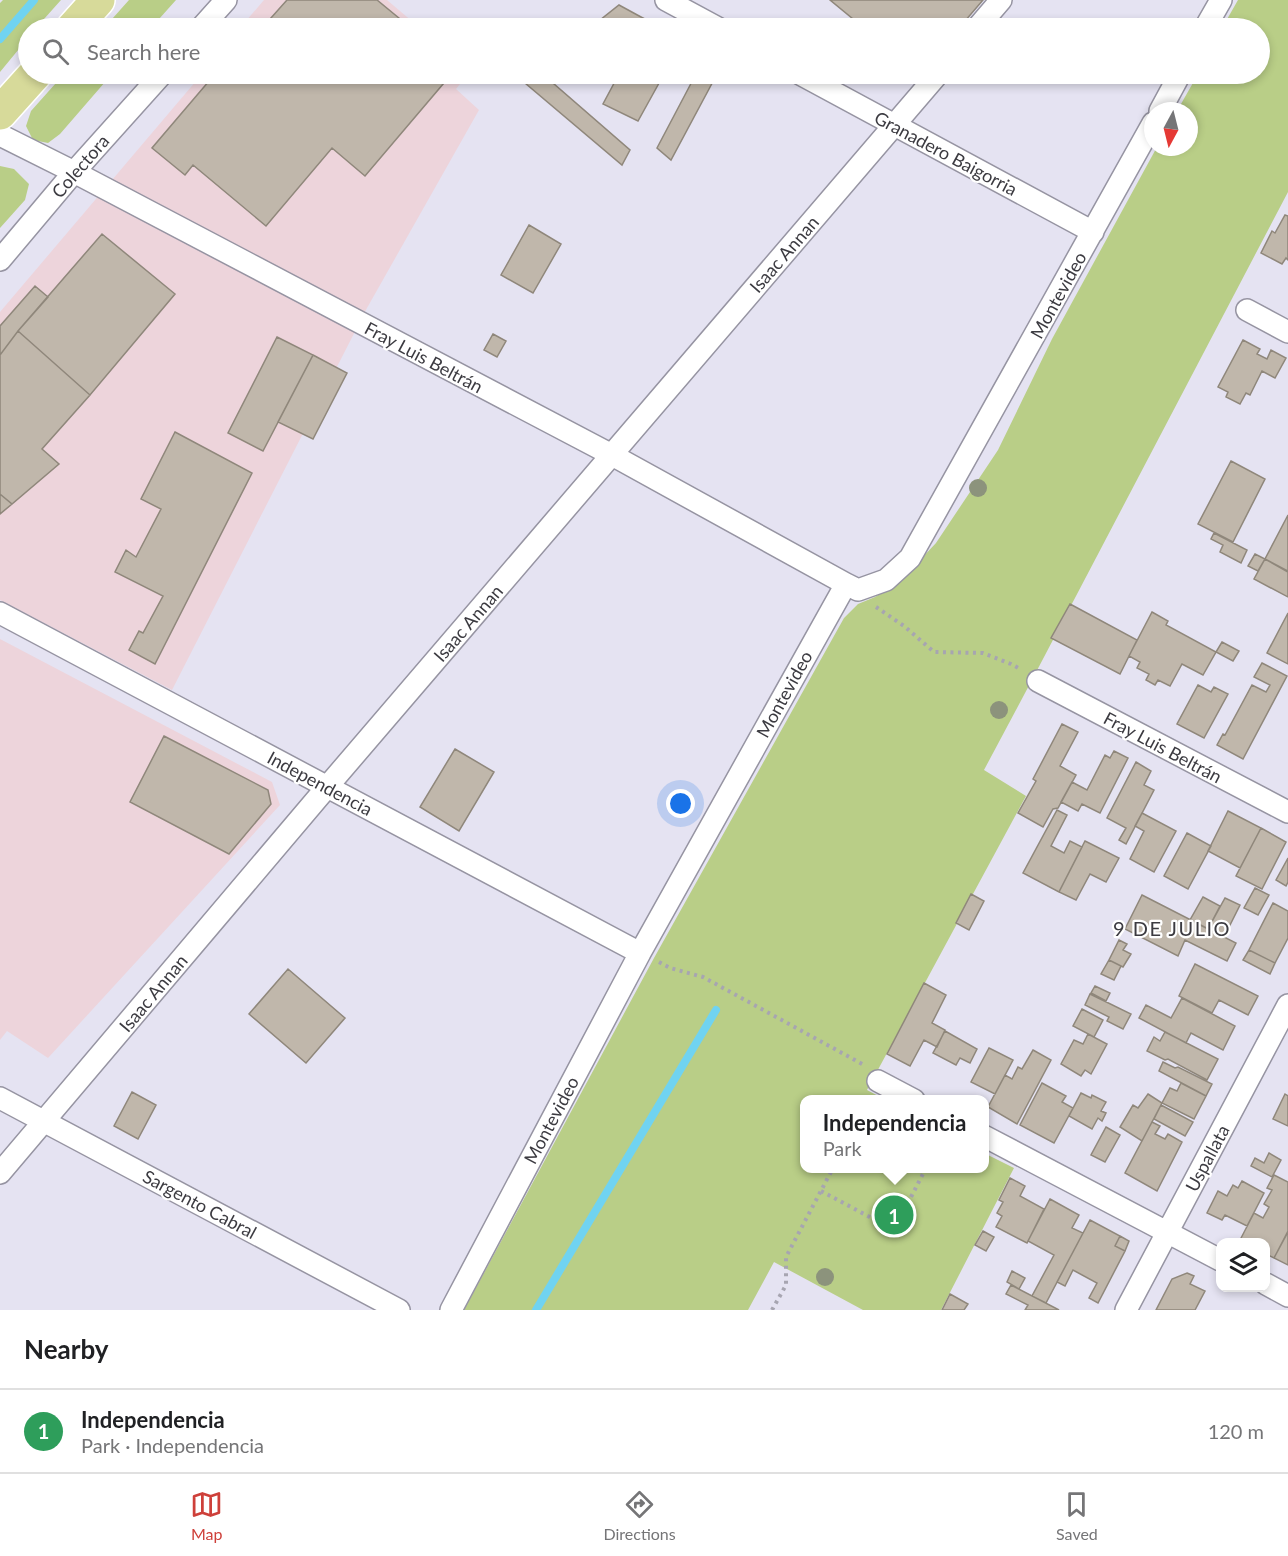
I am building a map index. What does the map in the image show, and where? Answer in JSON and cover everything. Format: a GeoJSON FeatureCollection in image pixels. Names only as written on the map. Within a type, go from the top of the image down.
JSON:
{"type":"FeatureCollection","features":[{"type":"Feature","properties":{"kind":"highway"},"geometry":{"type":"LineString","coordinates":[[83,18],[98,0]]}},
{"type":"Feature","properties":{"kind":"highway"},"geometry":{"type":"LineString","coordinates":[[0,113],[25,84]]}},
{"type":"Feature","properties":{"kind":"street"},"geometry":{"type":"LineString","coordinates":[[210,18],[226,0]]}},
{"type":"Feature","properties":{"kind":"street"},"geometry":{"type":"LineString","coordinates":[[666,0],[699,18]]}},
{"type":"Feature","properties":{"kind":"street"},"geometry":{"type":"LineString","coordinates":[[986,18],[1001,0]]}},
{"type":"Feature","properties":{"kind":"street"},"geometry":{"type":"LineString","coordinates":[[1211,18],[1221,0]]}},
{"type":"Feature","properties":{"kind":"street","name":"Colectora"},"geometry":{"type":"LineString","coordinates":[[0,260],[153,84]]}},
{"type":"Feature","properties":{"kind":"street","name":"Granadero Baigorria"},"geometry":{"type":"LineString","coordinates":[[818,84],[1093,232]]}},
{"type":"Feature","properties":{"kind":"street","name":"Isaac Annan"},"geometry":{"type":"LineString","coordinates":[[0,1173],[327,787],[929,84]]}},
{"type":"Feature","properties":{"kind":"street"},"geometry":{"type":"LineString","coordinates":[[1165,102],[1175,84]]}},
{"type":"Feature","properties":{"kind":"street","name":"Fray Luis Beltrán"},"geometry":{"type":"LineString","coordinates":[[0,135],[75,172],[612,455],[852,587]]}},
{"type":"Feature","properties":{"kind":"street","name":"Montevideo"},"geometry":{"type":"LineString","coordinates":[[451,1310],[640,953],[852,587],[886,580],[910,558],[1144,139]]}},
{"type":"Feature","properties":{"kind":"street"},"geometry":{"type":"LineString","coordinates":[[1247,310],[1288,332]]}},
{"type":"Feature","properties":{"kind":"street","name":"Independencia"},"geometry":{"type":"LineString","coordinates":[[0,613],[640,953]]}},
{"type":"Feature","properties":{"kind":"street","name":"Fray Luis Beltrán"},"geometry":{"type":"LineString","coordinates":[[1038,681],[1288,812]]}},
{"type":"Feature","properties":{"kind":"street","name":"Uspallata"},"geometry":{"type":"LineString","coordinates":[[1126,1310],[1288,1005]]}},
{"type":"Feature","properties":{"kind":"street"},"geometry":{"type":"LineString","coordinates":[[878,1081],[905,1095]]}},
{"type":"Feature","properties":{"kind":"street","name":"Sargento Cabral"},"geometry":{"type":"LineString","coordinates":[[0,1098],[399,1310]]}},
{"type":"Feature","properties":{"kind":"street"},"geometry":{"type":"LineString","coordinates":[[989,1139],[1216,1257]]}},
{"type":"Feature","properties":{"kind":"street"},"geometry":{"type":"LineString","coordinates":[[1270,1286],[1288,1296]]}},
{"type":"Feature","properties":{"kind":"path"},"geometry":{"type":"LineString","coordinates":[[852,587],[934,652],[983,653],[1011,664],[1038,681]]}},
{"type":"Feature","properties":{"kind":"path"},"geometry":{"type":"LineString","coordinates":[[640,953],[670,968],[703,977],[874,1070],[878,1081]]}},
{"type":"Feature","properties":{"kind":"path"},"geometry":{"type":"LineString","coordinates":[[772,1310],[786,1285],[786,1257],[830,1173]]}},
{"type":"Feature","properties":{"kind":"path"},"geometry":{"type":"LineString","coordinates":[[821,1191],[894,1230],[923,1173]]}},
{"type":"Feature","properties":{"kind":"shaded area"},"geometry":{"type":"Polygon","coordinates":[[[264,0],[387,0],[408,18],[249,18],[264,0]]]}},
{"type":"Feature","properties":{"kind":"shaded area"},"geometry":{"type":"Polygon","coordinates":[[[194,84],[460,84],[456,89],[479,110],[367,308],[172,690],[0,600],[0,312],[194,84]]]}},
{"type":"Feature","properties":{"kind":"shaded area"},"geometry":{"type":"Polygon","coordinates":[[[0,639],[272,782],[280,805],[48,1058],[7,1031],[0,1040],[0,639]]]}},
{"type":"Feature","properties":{"kind":"green space"},"geometry":{"type":"Polygon","coordinates":[[[3,0],[61,0],[45,18],[18,18],[18,50],[0,72],[0,3],[3,0]]]}},
{"type":"Feature","properties":{"kind":"green space"},"geometry":{"type":"Polygon","coordinates":[[[129,0],[176,0],[160,18],[113,18],[129,0]]]}},
{"type":"Feature","properties":{"kind":"green space"},"geometry":{"type":"Polygon","coordinates":[[[1238,0],[1288,0],[1288,192],[984,770],[1026,796],[867,1090],[876,1095],[800,1095],[800,1173],[989,1173],[989,1156],[1014,1168],[941,1310],[863,1310],[774,1262],[748,1310],[464,1310],[654,958],[844,618],[858,604],[875,597],[900,581],[936,543],[998,450],[1052,339],[1152,156],[1198,156],[1198,102],[1182,102],[1192,84],[1270,84],[1270,18],[1228,18],[1238,0]]]}},
{"type":"Feature","properties":{"kind":"green space"},"geometry":{"type":"Polygon","coordinates":[[[55,84],[103,84],[60,134],[48,143],[33,140],[26,126],[31,111],[55,84]]]}},
{"type":"Feature","properties":{"kind":"green space"},"geometry":{"type":"Polygon","coordinates":[[[0,166],[14,169],[29,184],[25,200],[0,228],[0,166]]]}},
{"type":"Feature","properties":{"kind":"building"},"geometry":{"type":"Polygon","coordinates":[[[287,0],[377,0],[399,18],[271,18],[287,0]]]}},
{"type":"Feature","properties":{"kind":"building"},"geometry":{"type":"Polygon","coordinates":[[[830,0],[983,0],[968,18],[852,18],[830,0]]]}},
{"type":"Feature","properties":{"kind":"building"},"geometry":{"type":"Polygon","coordinates":[[[619,5],[643,18],[603,18],[619,5]]]}},
{"type":"Feature","properties":{"kind":"building"},"geometry":{"type":"Polygon","coordinates":[[[206,84],[443,84],[365,176],[332,148],[266,226],[193,165],[185,175],[152,148],[206,84]]]}},
{"type":"Feature","properties":{"kind":"building"},"geometry":{"type":"Polygon","coordinates":[[[526,84],[554,84],[630,150],[622,165],[526,84]]]}},
{"type":"Feature","properties":{"kind":"building"},"geometry":{"type":"Polygon","coordinates":[[[614,84],[658,84],[638,121],[603,104],[614,84]]]}},
{"type":"Feature","properties":{"kind":"building"},"geometry":{"type":"Polygon","coordinates":[[[691,84],[712,84],[671,160],[657,148],[691,84]]]}},
{"type":"Feature","properties":{"kind":"building"},"geometry":{"type":"Polygon","coordinates":[[[1285,215],[1288,216],[1288,260],[1286,258],[1282,264],[1261,253],[1272,231],[1275,233],[1285,215]]]}},
{"type":"Feature","properties":{"kind":"building"},"geometry":{"type":"Polygon","coordinates":[[[529,225],[561,244],[533,293],[501,275],[529,225]]]}},
{"type":"Feature","properties":{"kind":"building"},"geometry":{"type":"Polygon","coordinates":[[[102,234],[175,294],[90,395],[18,331],[102,234]]]}},
{"type":"Feature","properties":{"kind":"building"},"geometry":{"type":"Polygon","coordinates":[[[35,286],[48,297],[0,355],[0,326],[35,286]]]}},
{"type":"Feature","properties":{"kind":"building"},"geometry":{"type":"Polygon","coordinates":[[[18,331],[90,395],[42,449],[59,464],[12,504],[0,494],[0,355],[18,331]]]}},
{"type":"Feature","properties":{"kind":"building"},"geometry":{"type":"Polygon","coordinates":[[[493,334],[506,341],[497,357],[484,350],[493,334]]]}},
{"type":"Feature","properties":{"kind":"building"},"geometry":{"type":"Polygon","coordinates":[[[277,337],[313,355],[263,451],[228,433],[277,337]]]}},
{"type":"Feature","properties":{"kind":"building"},"geometry":{"type":"Polygon","coordinates":[[[1243,340],[1260,349],[1257,354],[1267,359],[1271,350],[1286,358],[1275,378],[1262,371],[1250,395],[1246,393],[1240,404],[1226,397],[1228,392],[1218,387],[1243,340]]]}},
{"type":"Feature","properties":{"kind":"building"},"geometry":{"type":"Polygon","coordinates":[[[313,355],[347,373],[313,439],[278,422],[313,355]]]}},
{"type":"Feature","properties":{"kind":"building"},"geometry":{"type":"Polygon","coordinates":[[[175,432],[252,473],[155,664],[129,650],[139,631],[143,633],[163,596],[115,572],[126,550],[136,557],[161,509],[141,499],[175,432]]]}},
{"type":"Feature","properties":{"kind":"building"},"geometry":{"type":"Polygon","coordinates":[[[1231,461],[1265,479],[1233,542],[1198,524],[1231,461]]]}},
{"type":"Feature","properties":{"kind":"building"},"geometry":{"type":"Polygon","coordinates":[[[0,494],[12,504],[0,514],[0,494]]]}},
{"type":"Feature","properties":{"kind":"building"},"geometry":{"type":"Polygon","coordinates":[[[1288,515],[1288,571],[1265,559],[1288,515]]]}},
{"type":"Feature","properties":{"kind":"building"},"geometry":{"type":"Polygon","coordinates":[[[1214,533],[1247,550],[1241,563],[1220,552],[1223,545],[1211,539],[1214,533]]]}},
{"type":"Feature","properties":{"kind":"building"},"geometry":{"type":"Polygon","coordinates":[[[1255,554],[1265,559],[1258,571],[1248,566],[1255,554]]]}},
{"type":"Feature","properties":{"kind":"building"},"geometry":{"type":"Polygon","coordinates":[[[1265,559],[1288,572],[1288,597],[1254,579],[1265,559]]]}},
{"type":"Feature","properties":{"kind":"building"},"geometry":{"type":"Polygon","coordinates":[[[1070,604],[1137,640],[1120,674],[1051,638],[1070,604]]]}},
{"type":"Feature","properties":{"kind":"building"},"geometry":{"type":"Polygon","coordinates":[[[1152,612],[1168,621],[1166,625],[1216,652],[1203,675],[1182,664],[1170,686],[1158,680],[1155,685],[1146,680],[1149,674],[1137,668],[1140,662],[1129,656],[1152,612]]]}},
{"type":"Feature","properties":{"kind":"building"},"geometry":{"type":"Polygon","coordinates":[[[1288,613],[1288,664],[1267,653],[1288,613]]]}},
{"type":"Feature","properties":{"kind":"building"},"geometry":{"type":"Polygon","coordinates":[[[1222,642],[1239,651],[1233,661],[1216,652],[1222,642]]]}},
{"type":"Feature","properties":{"kind":"building"},"geometry":{"type":"Polygon","coordinates":[[[1262,663],[1287,676],[1243,759],[1217,745],[1223,734],[1225,735],[1252,685],[1266,692],[1270,685],[1254,677],[1262,663]]]}},
{"type":"Feature","properties":{"kind":"building"},"geometry":{"type":"Polygon","coordinates":[[[1198,685],[1211,692],[1214,687],[1228,694],[1204,738],[1177,724],[1198,685]]]}},
{"type":"Feature","properties":{"kind":"building"},"geometry":{"type":"Polygon","coordinates":[[[1062,724],[1078,732],[1060,766],[1076,775],[1058,808],[1053,809],[1043,827],[1018,813],[1036,781],[1033,779],[1062,724]]]}},
{"type":"Feature","properties":{"kind":"building"},"geometry":{"type":"Polygon","coordinates":[[[164,736],[268,790],[271,804],[229,854],[130,802],[164,736]]]}},
{"type":"Feature","properties":{"kind":"building"},"geometry":{"type":"Polygon","coordinates":[[[455,749],[494,772],[459,831],[420,807],[455,749]]]}},
{"type":"Feature","properties":{"kind":"building"},"geometry":{"type":"Polygon","coordinates":[[[1114,751],[1128,758],[1100,813],[1082,804],[1078,811],[1061,802],[1072,782],[1087,790],[1105,755],[1110,758],[1114,751]]]}},
{"type":"Feature","properties":{"kind":"building"},"geometry":{"type":"Polygon","coordinates":[[[1136,762],[1151,771],[1144,785],[1154,790],[1126,844],[1119,840],[1126,828],[1107,818],[1136,762]]]}},
{"type":"Feature","properties":{"kind":"building"},"geometry":{"type":"Polygon","coordinates":[[[1057,810],[1067,815],[1051,846],[1064,853],[1070,841],[1082,847],[1059,892],[1023,873],[1057,810]]]}},
{"type":"Feature","properties":{"kind":"building"},"geometry":{"type":"Polygon","coordinates":[[[1228,811],[1261,828],[1240,868],[1208,851],[1228,811]]]}},
{"type":"Feature","properties":{"kind":"building"},"geometry":{"type":"Polygon","coordinates":[[[1142,813],[1176,831],[1154,872],[1130,859],[1144,831],[1135,826],[1142,813]]]}},
{"type":"Feature","properties":{"kind":"building"},"geometry":{"type":"Polygon","coordinates":[[[1261,828],[1286,842],[1262,889],[1236,876],[1261,828]]]}},
{"type":"Feature","properties":{"kind":"building"},"geometry":{"type":"Polygon","coordinates":[[[1187,833],[1211,846],[1188,889],[1164,876],[1187,833]]]}},
{"type":"Feature","properties":{"kind":"building"},"geometry":{"type":"Polygon","coordinates":[[[1085,841],[1119,858],[1106,882],[1090,874],[1076,900],[1059,892],[1085,841]]]}},
{"type":"Feature","properties":{"kind":"building"},"geometry":{"type":"Polygon","coordinates":[[[1288,858],[1288,882],[1286,886],[1276,880],[1288,858]]]}},
{"type":"Feature","properties":{"kind":"building"},"geometry":{"type":"Polygon","coordinates":[[[1255,888],[1269,895],[1258,915],[1244,908],[1255,888]]]}},
{"type":"Feature","properties":{"kind":"building"},"geometry":{"type":"Polygon","coordinates":[[[971,894],[984,901],[969,930],[956,923],[971,894]]]}},
{"type":"Feature","properties":{"kind":"building"},"geometry":{"type":"Polygon","coordinates":[[[1142,895],[1236,943],[1227,961],[1185,940],[1178,956],[1125,929],[1142,895]]]}},
{"type":"Feature","properties":{"kind":"building"},"geometry":{"type":"Polygon","coordinates":[[[1203,897],[1220,906],[1208,929],[1190,920],[1203,897]]]}},
{"type":"Feature","properties":{"kind":"building"},"geometry":{"type":"Polygon","coordinates":[[[1225,898],[1240,905],[1224,937],[1208,929],[1225,898]]]}},
{"type":"Feature","properties":{"kind":"building"},"geometry":{"type":"Polygon","coordinates":[[[1273,903],[1288,911],[1288,938],[1275,963],[1249,950],[1273,903]]]}},
{"type":"Feature","properties":{"kind":"building"},"geometry":{"type":"Polygon","coordinates":[[[1119,940],[1127,944],[1123,950],[1131,954],[1123,967],[1109,960],[1119,940]]]}},
{"type":"Feature","properties":{"kind":"building"},"geometry":{"type":"Polygon","coordinates":[[[1249,950],[1275,963],[1270,974],[1243,960],[1249,950]]]}},
{"type":"Feature","properties":{"kind":"building"},"geometry":{"type":"Polygon","coordinates":[[[1109,960],[1121,966],[1114,980],[1101,974],[1109,960]]]}},
{"type":"Feature","properties":{"kind":"building"},"geometry":{"type":"Polygon","coordinates":[[[1195,964],[1258,996],[1248,1015],[1219,1000],[1212,1013],[1179,996],[1195,964]]]}},
{"type":"Feature","properties":{"kind":"building"},"geometry":{"type":"Polygon","coordinates":[[[288,969],[345,1018],[306,1063],[249,1014],[288,969]]]}},
{"type":"Feature","properties":{"kind":"building"},"geometry":{"type":"Polygon","coordinates":[[[924,983],[946,995],[932,1023],[945,1030],[937,1047],[924,1040],[910,1066],[887,1054],[924,983]]]}},
{"type":"Feature","properties":{"kind":"building"},"geometry":{"type":"Polygon","coordinates":[[[1095,986],[1110,993],[1106,1001],[1091,993],[1095,986]]]}},
{"type":"Feature","properties":{"kind":"building"},"geometry":{"type":"Polygon","coordinates":[[[1090,994],[1131,1014],[1123,1029],[1107,1021],[1109,1017],[1085,1005],[1090,994]]]}},
{"type":"Feature","properties":{"kind":"building"},"geometry":{"type":"Polygon","coordinates":[[[1182,998],[1235,1026],[1223,1050],[1191,1033],[1186,1043],[1139,1018],[1146,1005],[1171,1018],[1182,998]]]}},
{"type":"Feature","properties":{"kind":"building"},"geometry":{"type":"Polygon","coordinates":[[[1082,1009],[1103,1020],[1094,1037],[1073,1026],[1082,1009]]]}},
{"type":"Feature","properties":{"kind":"building"},"geometry":{"type":"Polygon","coordinates":[[[945,1031],[977,1049],[970,1063],[960,1058],[956,1065],[933,1053],[945,1031]]]}},
{"type":"Feature","properties":{"kind":"building"},"geometry":{"type":"Polygon","coordinates":[[[1165,1032],[1218,1059],[1207,1080],[1168,1059],[1165,1060],[1147,1051],[1154,1037],[1160,1041],[1165,1032]]]}},
{"type":"Feature","properties":{"kind":"building"},"geometry":{"type":"Polygon","coordinates":[[[1088,1034],[1107,1044],[1091,1074],[1085,1070],[1081,1076],[1061,1064],[1074,1040],[1083,1044],[1088,1034]]]}},
{"type":"Feature","properties":{"kind":"building"},"geometry":{"type":"Polygon","coordinates":[[[989,1048],[1013,1060],[995,1094],[971,1082],[989,1048]]]}},
{"type":"Feature","properties":{"kind":"building"},"geometry":{"type":"Polygon","coordinates":[[[1033,1050],[1051,1060],[1017,1124],[989,1108],[989,1105],[1005,1075],[1012,1079],[1018,1067],[1022,1069],[1033,1050]]]}},
{"type":"Feature","properties":{"kind":"building"},"geometry":{"type":"Polygon","coordinates":[[[1163,1062],[1212,1084],[1206,1096],[1159,1071],[1163,1062]]]}},
{"type":"Feature","properties":{"kind":"building"},"geometry":{"type":"Polygon","coordinates":[[[1042,1083],[1066,1096],[1062,1102],[1073,1108],[1054,1143],[1020,1125],[1042,1083]]]}},
{"type":"Feature","properties":{"kind":"building"},"geometry":{"type":"Polygon","coordinates":[[[1181,1083],[1206,1096],[1194,1119],[1162,1103],[1170,1088],[1177,1091],[1181,1083]]]}},
{"type":"Feature","properties":{"kind":"building"},"geometry":{"type":"Polygon","coordinates":[[[132,1092],[156,1105],[138,1139],[114,1126],[132,1092]]]}},
{"type":"Feature","properties":{"kind":"building"},"geometry":{"type":"Polygon","coordinates":[[[1081,1093],[1091,1098],[1092,1095],[1106,1102],[1101,1111],[1106,1113],[1102,1121],[1098,1118],[1092,1129],[1069,1116],[1081,1093]]]}},
{"type":"Feature","properties":{"kind":"building"},"geometry":{"type":"Polygon","coordinates":[[[1148,1094],[1162,1103],[1142,1141],[1120,1127],[1133,1105],[1138,1108],[1148,1094]]]}},
{"type":"Feature","properties":{"kind":"building"},"geometry":{"type":"Polygon","coordinates":[[[1285,1094],[1288,1096],[1288,1126],[1273,1119],[1285,1094]]]}},
{"type":"Feature","properties":{"kind":"building"},"geometry":{"type":"Polygon","coordinates":[[[1161,1105],[1193,1122],[1185,1136],[1154,1119],[1161,1105]]]}},
{"type":"Feature","properties":{"kind":"building"},"geometry":{"type":"Polygon","coordinates":[[[1152,1122],[1160,1126],[1155,1134],[1165,1139],[1168,1134],[1182,1142],[1157,1191],[1125,1173],[1152,1122]]]}},
{"type":"Feature","properties":{"kind":"building"},"geometry":{"type":"Polygon","coordinates":[[[1106,1127],[1120,1135],[1105,1162],[1091,1155],[1106,1127]]]}},
{"type":"Feature","properties":{"kind":"building"},"geometry":{"type":"Polygon","coordinates":[[[1269,1153],[1281,1160],[1272,1177],[1251,1166],[1255,1158],[1264,1163],[1269,1153]]]}},
{"type":"Feature","properties":{"kind":"building"},"geometry":{"type":"Polygon","coordinates":[[[1274,1175],[1288,1182],[1288,1231],[1274,1258],[1270,1256],[1270,1238],[1241,1238],[1254,1213],[1263,1218],[1269,1207],[1264,1204],[1272,1190],[1267,1188],[1274,1175]]]}},
{"type":"Feature","properties":{"kind":"building"},"geometry":{"type":"Polygon","coordinates":[[[1010,1178],[1025,1186],[1020,1196],[1044,1209],[1027,1243],[996,1227],[1002,1216],[997,1213],[1003,1202],[999,1200],[1010,1178]]]}},
{"type":"Feature","properties":{"kind":"building"},"geometry":{"type":"Polygon","coordinates":[[[1242,1181],[1264,1193],[1247,1226],[1225,1215],[1222,1220],[1207,1213],[1218,1191],[1227,1196],[1233,1185],[1238,1188],[1242,1181]]]}},
{"type":"Feature","properties":{"kind":"building"},"geometry":{"type":"Polygon","coordinates":[[[1050,1199],[1079,1215],[1072,1228],[1083,1233],[1046,1303],[1032,1296],[1054,1255],[1028,1241],[1050,1199]]]}},
{"type":"Feature","properties":{"kind":"building"},"geometry":{"type":"Polygon","coordinates":[[[1090,1220],[1120,1236],[1115,1246],[1125,1251],[1098,1303],[1089,1298],[1097,1283],[1073,1270],[1065,1286],[1057,1282],[1090,1220]]]}},
{"type":"Feature","properties":{"kind":"building"},"geometry":{"type":"Polygon","coordinates":[[[983,1231],[994,1237],[986,1251],[975,1245],[983,1231]]]}},
{"type":"Feature","properties":{"kind":"building"},"geometry":{"type":"Polygon","coordinates":[[[1288,1232],[1288,1265],[1274,1258],[1288,1232]]]}},
{"type":"Feature","properties":{"kind":"building"},"geometry":{"type":"Polygon","coordinates":[[[1120,1236],[1129,1241],[1125,1251],[1115,1246],[1120,1236]]]}},
{"type":"Feature","properties":{"kind":"building"},"geometry":{"type":"Polygon","coordinates":[[[1012,1271],[1025,1278],[1019,1289],[1007,1282],[1012,1271]]]}},
{"type":"Feature","properties":{"kind":"building"},"geometry":{"type":"Polygon","coordinates":[[[1187,1273],[1194,1276],[1190,1284],[1205,1291],[1195,1310],[1156,1310],[1172,1279],[1187,1273]]]}},
{"type":"Feature","properties":{"kind":"building"},"geometry":{"type":"Polygon","coordinates":[[[1011,1285],[1059,1310],[1025,1310],[1028,1305],[1006,1294],[1011,1285]]]}},
{"type":"Feature","properties":{"kind":"building"},"geometry":{"type":"Polygon","coordinates":[[[950,1294],[968,1304],[964,1310],[942,1310],[950,1294]]]}},
{"type":"Feature","properties":{"kind":"waterway"},"geometry":{"type":"LineString","coordinates":[[18,18],[34,0]]}},
{"type":"Feature","properties":{"kind":"waterway"},"geometry":{"type":"LineString","coordinates":[[0,39],[18,18]]}},
{"type":"Feature","properties":{"kind":"waterway"},"geometry":{"type":"LineString","coordinates":[[536,1310],[716,1010]]}},
{"type":"Feature","properties":{"kind":"place","name":"Independencia"},"geometry":{"type":"Point","coordinates":[894,1215]}},
{"type":"Feature","properties":{"kind":"district","name":"9 DE JULIO"},"geometry":{"type":"Point","coordinates":[1172,928]}}]}
